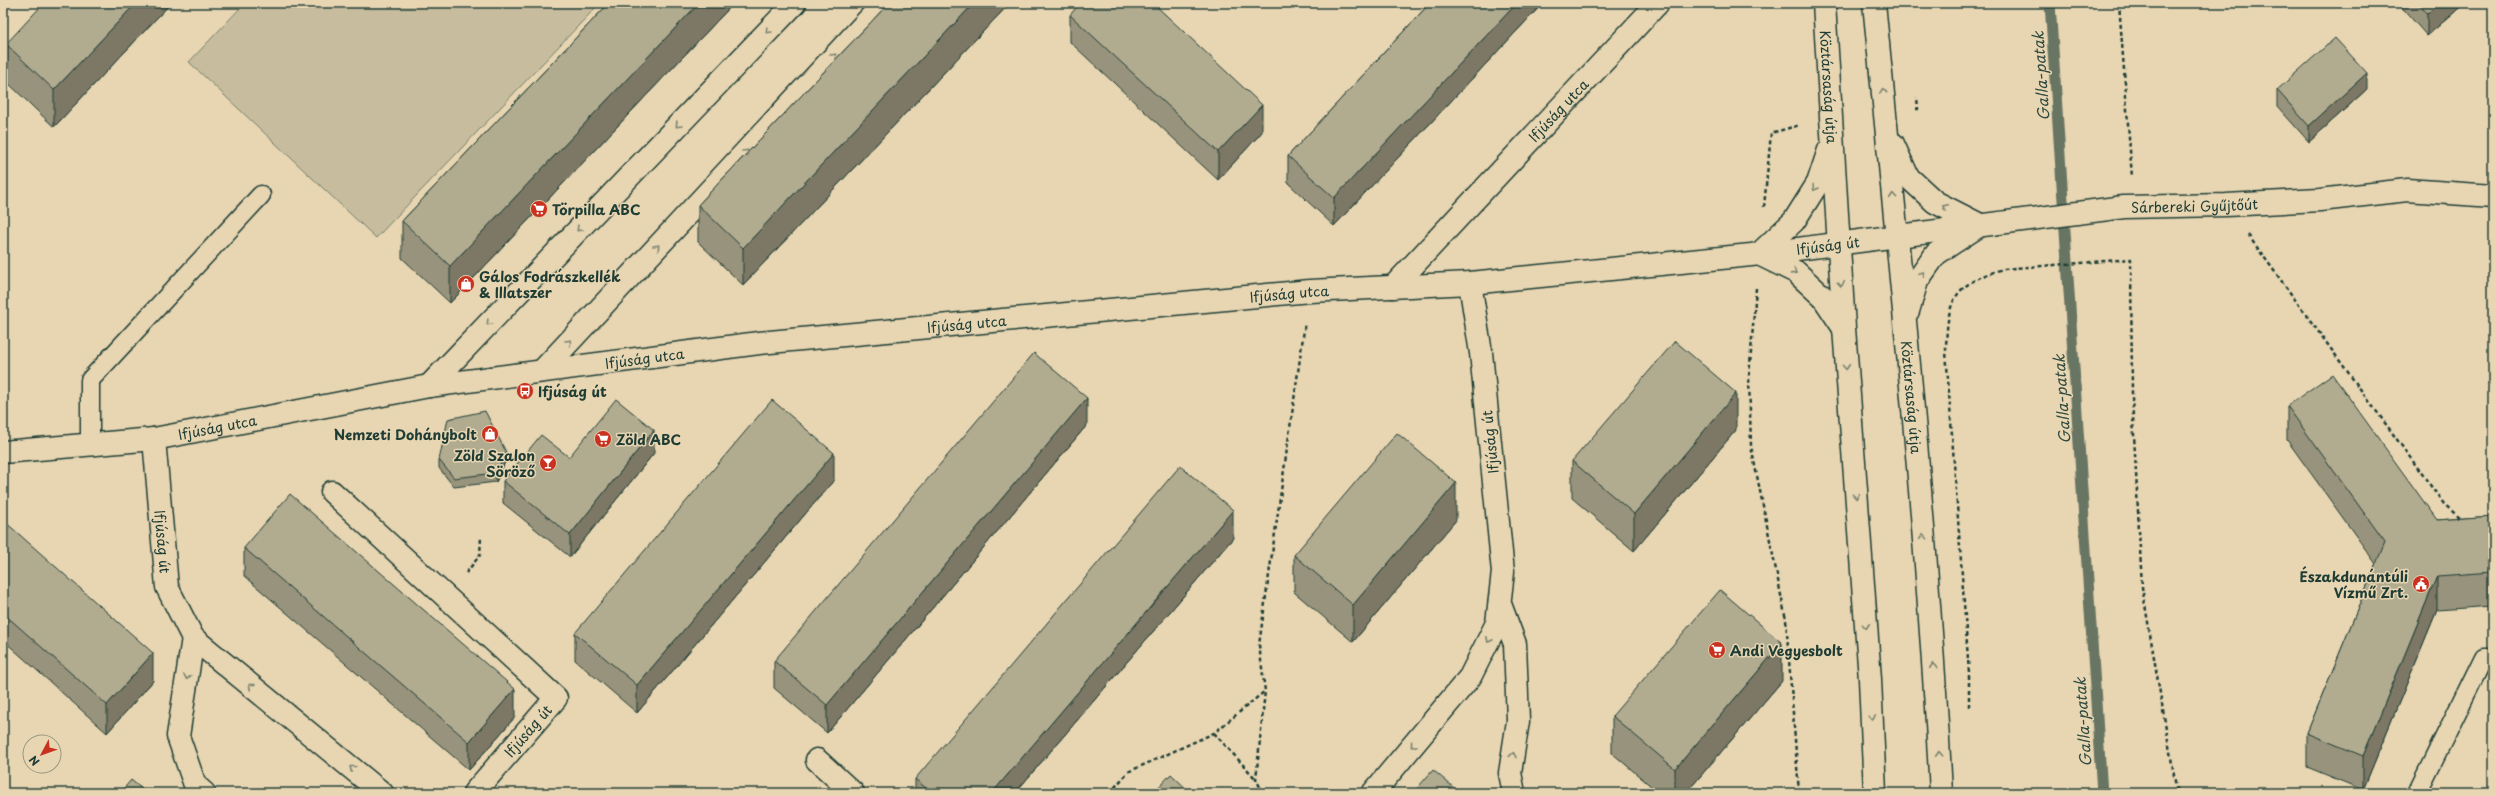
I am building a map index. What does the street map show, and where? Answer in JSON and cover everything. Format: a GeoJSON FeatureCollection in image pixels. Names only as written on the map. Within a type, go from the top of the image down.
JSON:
{"type":"FeatureCollection","features":[{"type":"Feature","properties":{"kind":"street"},"geometry":{"type":"LineString","coordinates":[[429,386],[795,3]]}},
{"type":"Feature","properties":{"kind":"street"},"geometry":{"type":"LineString","coordinates":[[542,370],[884,3]]}},
{"type":"Feature","properties":{"kind":"street","name":"Ifjúság utca"},"geometry":{"type":"LineString","coordinates":[[1393,287],[1658,3]]}},
{"type":"Feature","properties":{"kind":"street","name":"Köztársaság útja"},"geometry":{"type":"LineString","coordinates":[[1824,3],[1838,245],[1870,679],[1875,793]]}},
{"type":"Feature","properties":{"kind":"street","name":"Köztársaság útja"},"geometry":{"type":"LineString","coordinates":[[1874,3],[1905,323],[1936,705],[1941,793]]}},
{"type":"Feature","properties":{"kind":"street"},"geometry":{"type":"LineString","coordinates":[[1887,130],[1908,177],[1935,202],[1980,225],[1936,254],[1917,281],[1905,323]]}},
{"type":"Feature","properties":{"kind":"street"},"geometry":{"type":"LineString","coordinates":[[1833,139],[1818,183],[1794,222],[1759,254],[1796,272],[1823,297],[1844,328]]}},
{"type":"Feature","properties":{"kind":"street","name":"Sárbereki Gyűjtőút"},"geometry":{"type":"LineString","coordinates":[[1896,235],[2129,207],[2226,205],[2320,200],[2407,190],[2493,196]]}},
{"type":"Feature","properties":{"kind":"street","name":"Ifjúság út"},"geometry":{"type":"LineString","coordinates":[[1759,254],[1838,245],[1896,235]]}},
{"type":"Feature","properties":{"kind":"street","name":"Ifjúság utca"},"geometry":{"type":"LineString","coordinates":[[3,452],[90,446],[154,439],[429,386],[542,370],[759,343],[1310,291],[1470,283],[1759,254]]}},
{"type":"Feature","properties":{"kind":"street","name":"Ifjúság út"},"geometry":{"type":"LineString","coordinates":[[1372,793],[1470,678],[1497,623],[1502,564],[1481,353],[1470,283]]}},
{"type":"Feature","properties":{"kind":"street","name":"Ifjúság út"},"geometry":{"type":"LineString","coordinates":[[154,439],[167,587],[193,638],[382,793]]}},
{"type":"Feature","properties":{"kind":"street","name":"Ifjúság út"},"geometry":{"type":"LineString","coordinates":[[332,492],[556,698],[474,793]]}},
{"type":"Feature","properties":{"kind":"street","name":"Ifjúság út"},"geometry":{"type":"LineString","coordinates":[[1499,603],[1515,644],[1518,721],[1510,773],[1514,793]]}},
{"type":"Feature","properties":{"kind":"street"},"geometry":{"type":"LineString","coordinates":[[193,638],[178,736],[195,785],[204,793]]}},
{"type":"Feature","properties":{"kind":"street"},"geometry":{"type":"LineString","coordinates":[[817,760],[853,793]]}},
{"type":"Feature","properties":{"kind":"lane"},"geometry":{"type":"LineString","coordinates":[[90,446],[90,380],[261,195]]}},
{"type":"Feature","properties":{"kind":"lane"},"geometry":{"type":"LineString","coordinates":[[2417,793],[2484,657],[2493,657]]}},
{"type":"Feature","properties":{"kind":"path"},"geometry":{"type":"LineString","coordinates":[[2119,3],[2129,207]]}},
{"type":"Feature","properties":{"kind":"path"},"geometry":{"type":"LineString","coordinates":[[2226,205],[2444,504],[2462,520],[2468,522]]}},
{"type":"Feature","properties":{"kind":"path"},"geometry":{"type":"LineString","coordinates":[[1759,254],[1750,341],[1751,446],[1786,620],[1799,793]]}},
{"type":"Feature","properties":{"kind":"path"},"geometry":{"type":"LineString","coordinates":[[1968,715],[1969,673],[1949,405],[1946,327],[1949,307],[1956,294],[1968,284],[1984,275],[2004,268],[2131,259],[2132,397],[2142,587],[2177,793]]}},
{"type":"Feature","properties":{"kind":"path"},"geometry":{"type":"LineString","coordinates":[[1256,779],[1265,691],[1259,645],[1310,291]]}},
{"type":"Feature","properties":{"kind":"path"},"geometry":{"type":"LineString","coordinates":[[447,597],[480,555],[481,537]]}},
{"type":"Feature","properties":{"kind":"path"},"geometry":{"type":"LineString","coordinates":[[1110,793],[1128,772],[1214,733],[1265,691]]}},
{"type":"Feature","properties":{"kind":"path"},"geometry":{"type":"LineString","coordinates":[[1214,733],[1256,779],[1264,793]]}},
{"type":"Feature","properties":{"kind":"shaded area"},"geometry":{"type":"Polygon","coordinates":[[[245,3],[600,3],[376,238],[189,62],[245,3]]]}},
{"type":"Feature","properties":{"kind":"building"},"geometry":{"type":"Polygon","coordinates":[[[44,3],[136,3],[54,90],[6,44],[44,3]]]}},
{"type":"Feature","properties":{"kind":"building"},"geometry":{"type":"Polygon","coordinates":[[[609,3],[699,3],[450,266],[402,221],[609,3]]]}},
{"type":"Feature","properties":{"kind":"building"},"geometry":{"type":"Polygon","coordinates":[[[889,3],[974,3],[743,248],[698,205],[889,3]]]}},
{"type":"Feature","properties":{"kind":"building"},"geometry":{"type":"Polygon","coordinates":[[[1080,3],[1153,3],[1262,105],[1218,152],[1070,15],[1080,3]]]}},
{"type":"Feature","properties":{"kind":"building"},"geometry":{"type":"Polygon","coordinates":[[[1430,3],[1517,3],[1334,198],[1288,156],[1430,3]]]}},
{"type":"Feature","properties":{"kind":"building"},"geometry":{"type":"Polygon","coordinates":[[[2418,3],[2439,3],[2427,14],[2418,3]]]}},
{"type":"Feature","properties":{"kind":"building"},"geometry":{"type":"Polygon","coordinates":[[[2335,38],[2367,73],[2309,126],[2277,90],[2335,38]]]}},
{"type":"Feature","properties":{"kind":"building"},"geometry":{"type":"Polygon","coordinates":[[[1675,341],[1736,393],[1634,514],[1572,461],[1675,341]]]}},
{"type":"Feature","properties":{"kind":"building"},"geometry":{"type":"Polygon","coordinates":[[[1034,353],[1087,398],[827,705],[774,661],[1034,353]]]}},
{"type":"Feature","properties":{"kind":"building"},"geometry":{"type":"Polygon","coordinates":[[[2332,374],[2437,520],[2493,516],[2493,572],[2437,576],[2363,756],[2307,733],[2385,542],[2287,406],[2332,374]]]}},
{"type":"Feature","properties":{"kind":"building"},"geometry":{"type":"Polygon","coordinates":[[[616,399],[654,430],[570,535],[503,481],[541,435],[569,457],[616,399]]]}},
{"type":"Feature","properties":{"kind":"building"},"geometry":{"type":"Polygon","coordinates":[[[772,400],[834,453],[637,685],[575,633],[772,400]]]}},
{"type":"Feature","properties":{"kind":"building"},"geometry":{"type":"Polygon","coordinates":[[[485,411],[506,452],[496,473],[454,478],[439,460],[448,419],[485,411]]]}},
{"type":"Feature","properties":{"kind":"building"},"geometry":{"type":"Polygon","coordinates":[[[1397,433],[1456,483],[1353,605],[1294,555],[1397,433]]]}},
{"type":"Feature","properties":{"kind":"building"},"geometry":{"type":"Polygon","coordinates":[[[1180,466],[1233,510],[992,793],[932,793],[915,779],[1180,466]]]}},
{"type":"Feature","properties":{"kind":"building"},"geometry":{"type":"Polygon","coordinates":[[[290,494],[515,689],[469,742],[244,548],[290,494]]]}},
{"type":"Feature","properties":{"kind":"building"},"geometry":{"type":"Polygon","coordinates":[[[3,520],[153,653],[107,705],[3,613],[3,520]]]}},
{"type":"Feature","properties":{"kind":"building"},"geometry":{"type":"Polygon","coordinates":[[[1720,590],[1782,643],[1675,769],[1612,716],[1720,590]]]}},
{"type":"Feature","properties":{"kind":"building"},"geometry":{"type":"Polygon","coordinates":[[[1433,770],[1460,793],[1413,793],[1433,770]]]}},
{"type":"Feature","properties":{"kind":"building"},"geometry":{"type":"Polygon","coordinates":[[[1171,774],[1191,793],[1153,793],[1171,774]]]}},
{"type":"Feature","properties":{"kind":"building"},"geometry":{"type":"Polygon","coordinates":[[[131,780],[147,793],[120,793],[131,780]]]}},
{"type":"Feature","properties":{"kind":"waterway","name":"Galla-patak"},"geometry":{"type":"LineString","coordinates":[[2050,3],[2102,793]]}},
{"type":"Feature","properties":{"kind":"place","name":"Törpilla ABC"},"geometry":{"type":"Point","coordinates":[539,209]}},
{"type":"Feature","properties":{"kind":"place","name":"Gálos Fodrászkellék & Illatszer"},"geometry":{"type":"Point","coordinates":[466,284]}},
{"type":"Feature","properties":{"kind":"place","name":"Ifjúság út"},"geometry":{"type":"Point","coordinates":[525,391]}},
{"type":"Feature","properties":{"kind":"place","name":"Nemzeti Dohánybolt"},"geometry":{"type":"Point","coordinates":[490,434]}},
{"type":"Feature","properties":{"kind":"place","name":"Zöld ABC"},"geometry":{"type":"Point","coordinates":[603,439]}},
{"type":"Feature","properties":{"kind":"place","name":"Zöld Szalon Söröző"},"geometry":{"type":"Point","coordinates":[548,463]}},
{"type":"Feature","properties":{"kind":"place","name":"Északdunántúli Vízmű Zrt."},"geometry":{"type":"Point","coordinates":[2421,584]}},
{"type":"Feature","properties":{"kind":"place","name":"Andi Vegyesbolt"},"geometry":{"type":"Point","coordinates":[1717,650]}}]}
